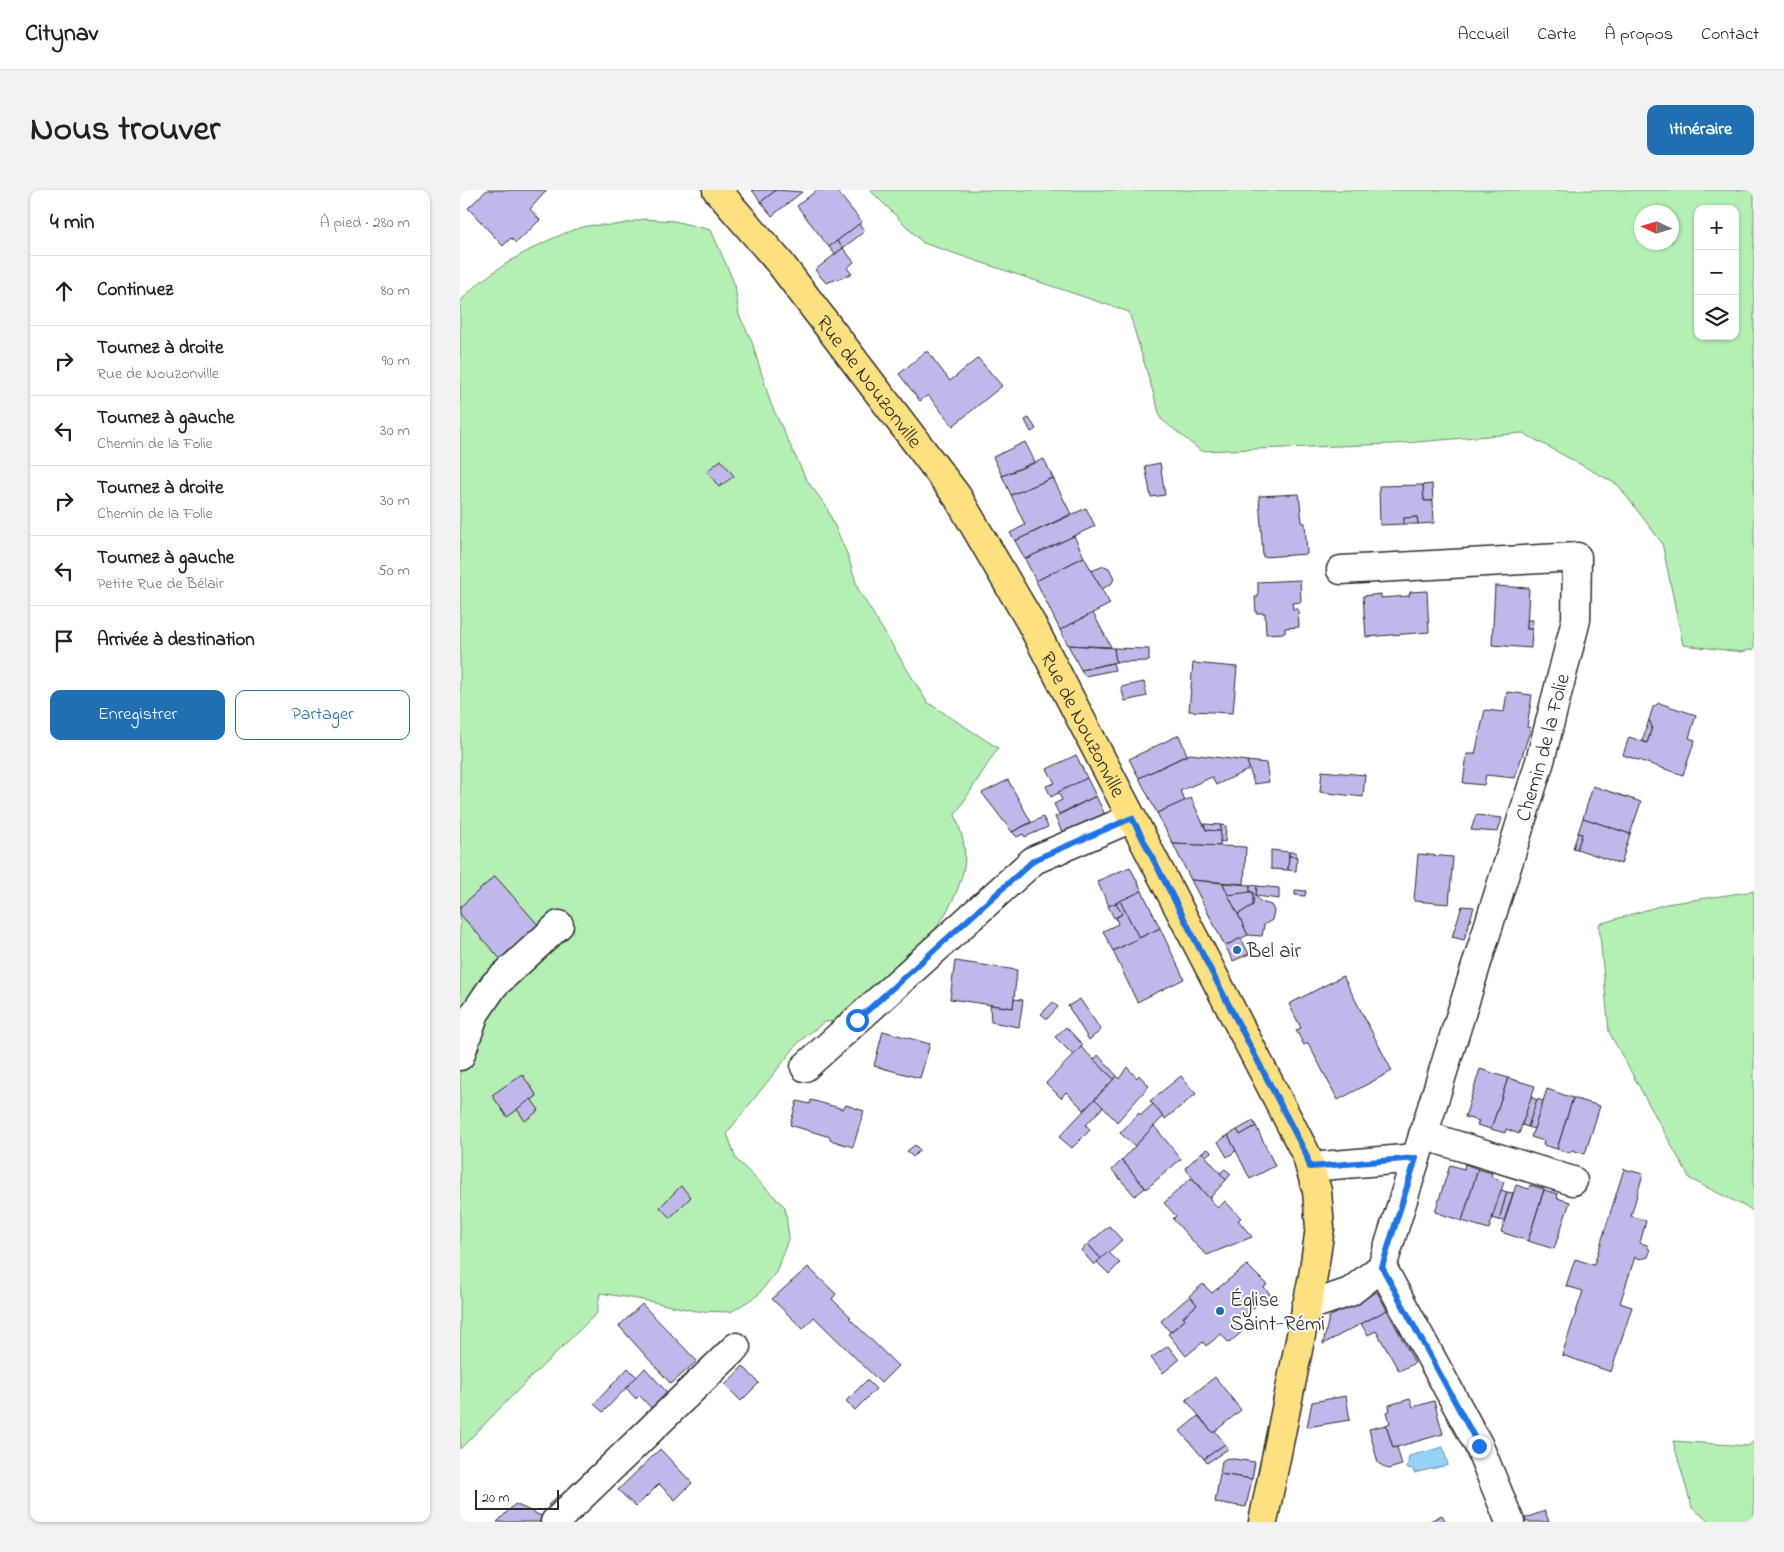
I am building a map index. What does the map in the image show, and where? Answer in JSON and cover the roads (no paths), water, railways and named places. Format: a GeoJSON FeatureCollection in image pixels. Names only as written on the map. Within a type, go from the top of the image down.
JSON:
{"type":"FeatureCollection","features":[{"type":"Feature","properties":{"kind":"main road","name":"Rue de Nouzonville"},"geometry":{"type":"LineString","coordinates":[[717,190],[780,263],[957,496],[1031,623],[1306,1154],[1317,1191],[1320,1228],[1263,1522]]}},
{"type":"Feature","properties":{"kind":"street","name":"Chemin de la Folie"},"geometry":{"type":"LineString","coordinates":[[1341,570],[1577,557],[1576,620],[1540,761],[1382,1267]]}},
{"type":"Feature","properties":{"kind":"street"},"geometry":{"type":"LineString","coordinates":[[805,1067],[1034,860],[1132,818]]}},
{"type":"Feature","properties":{"kind":"street"},"geometry":{"type":"LineString","coordinates":[[460,1056],[475,1013],[494,985],[559,925]]}},
{"type":"Feature","properties":{"kind":"street"},"geometry":{"type":"LineString","coordinates":[[1310,1167],[1419,1147],[1573,1181]]}},
{"type":"Feature","properties":{"kind":"street"},"geometry":{"type":"LineString","coordinates":[[1306,1306],[1350,1292],[1382,1267],[1479,1446],[1510,1522]]}},
{"type":"Feature","properties":{"kind":"street"},"geometry":{"type":"LineString","coordinates":[[555,1522],[736,1347]]}},
{"type":"Feature","properties":{"kind":"water"},"geometry":{"type":"Polygon","coordinates":[[[1443,1447],[1448,1465],[1414,1473],[1413,1469],[1407,1468],[1409,1456],[1443,1447]]]}},
{"type":"Feature","properties":{"kind":"place","name":"Bel air"},"geometry":{"type":"Point","coordinates":[1237,950]}},
{"type":"Feature","properties":{"kind":"place","name":"Église Saint-Rémi"},"geometry":{"type":"Point","coordinates":[1220,1311]}}]}
